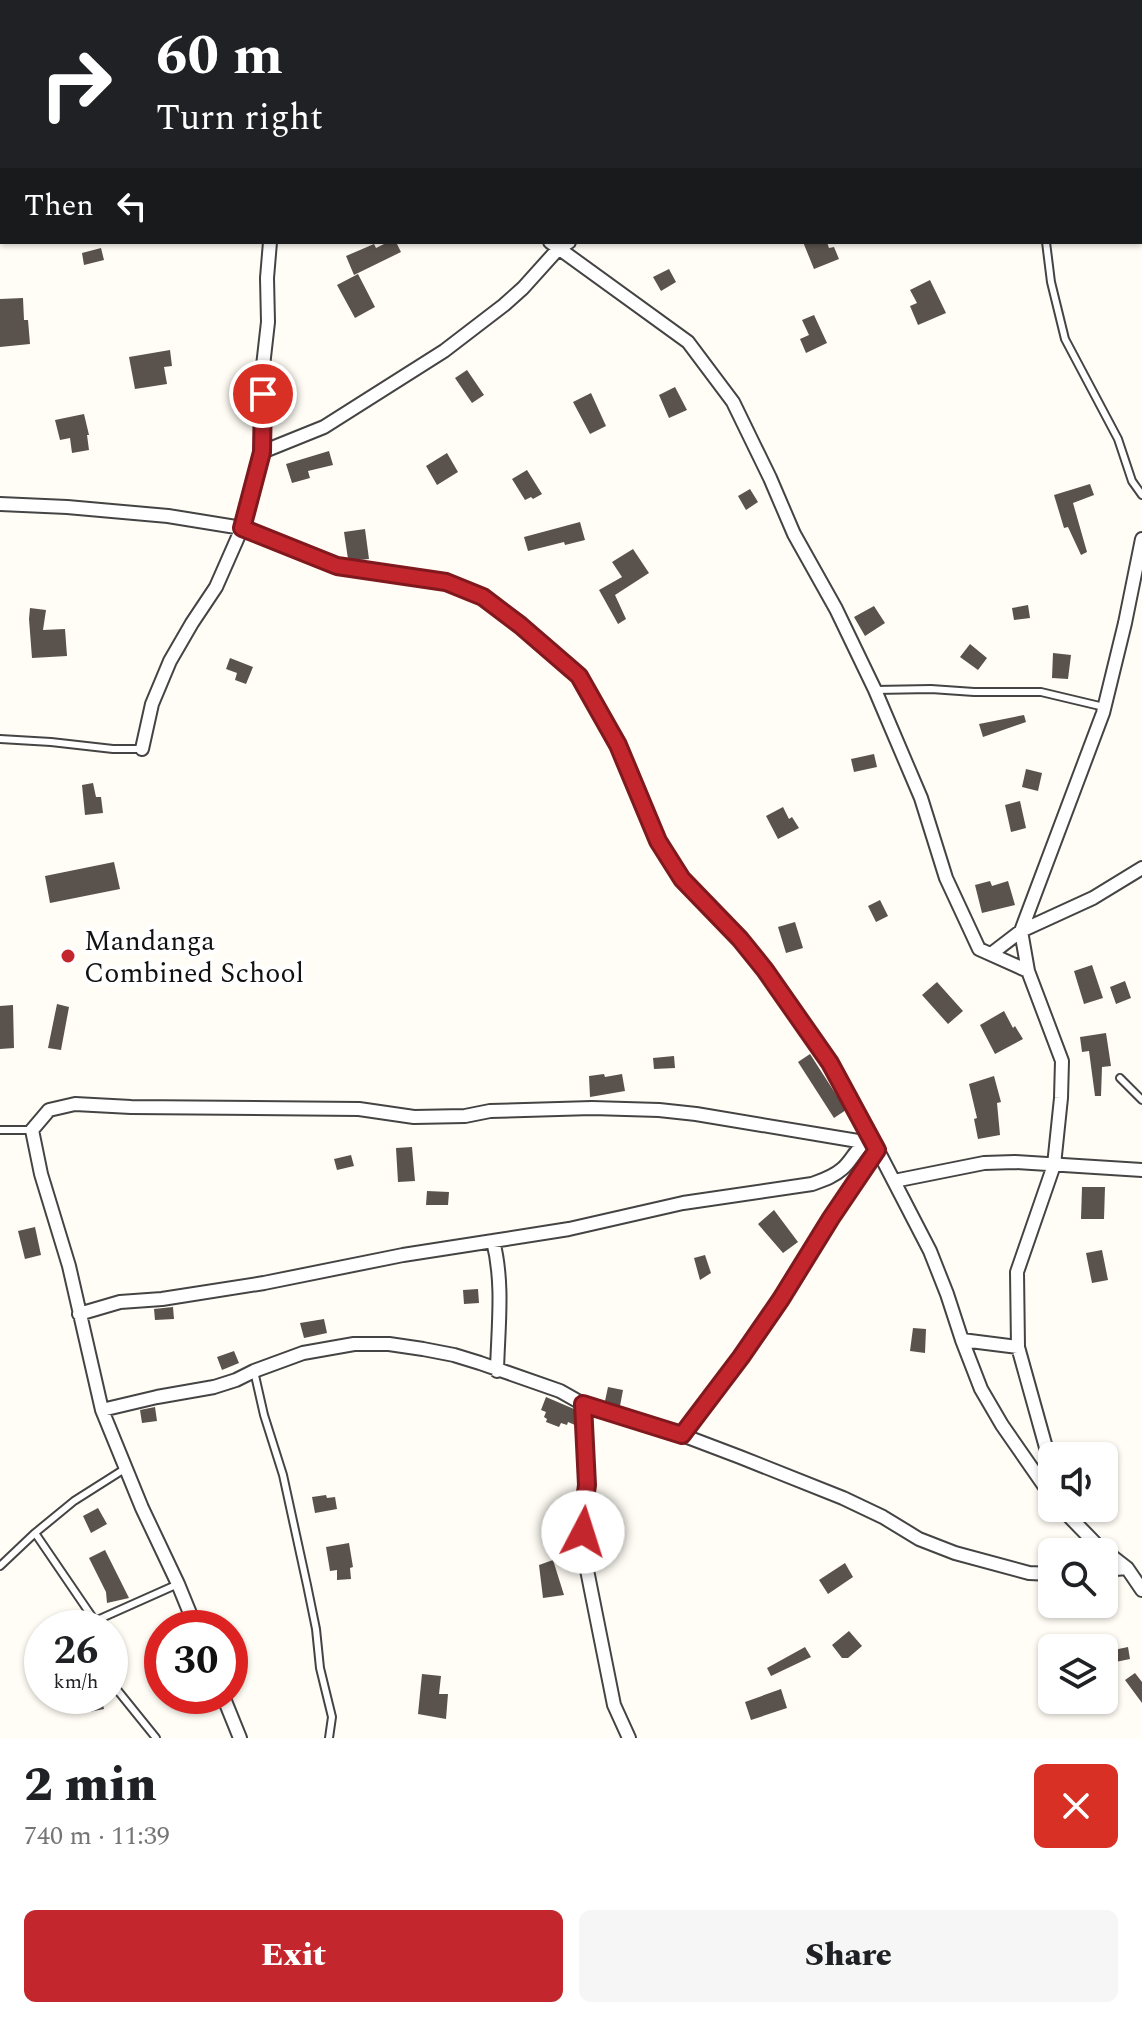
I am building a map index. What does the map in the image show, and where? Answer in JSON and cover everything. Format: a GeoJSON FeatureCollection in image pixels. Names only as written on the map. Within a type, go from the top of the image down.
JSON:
{"type":"FeatureCollection","features":[{"type":"Feature","properties":{"kind":"street"},"geometry":{"type":"LineString","coordinates":[[142,749],[152,704],[170,661],[216,587],[242,528],[262,452],[270,244]]}},
{"type":"Feature","properties":{"kind":"street"},"geometry":{"type":"LineString","coordinates":[[262,452],[324,427],[444,351],[523,288],[559,244],[688,342],[733,402],[794,534],[836,609],[875,690],[921,798],[946,878],[979,949],[1028,971]]}},
{"type":"Feature","properties":{"kind":"street"},"geometry":{"type":"LineString","coordinates":[[0,504],[168,516],[242,528],[337,566],[446,582],[483,597],[579,676],[618,745],[658,841],[682,879],[755,956],[830,1063],[930,1251],[981,1389],[1038,1477]]}},
{"type":"Feature","properties":{"kind":"street"},"geometry":{"type":"LineString","coordinates":[[1044,1442],[1018,1347],[1017,1272],[1054,1165],[1062,1061],[1028,971],[1021,931],[1104,707],[1142,539]]}},
{"type":"Feature","properties":{"kind":"street"},"geometry":{"type":"LineString","coordinates":[[991,954],[1021,931],[1093,898],[1142,868]]}},
{"type":"Feature","properties":{"kind":"street"},"geometry":{"type":"LineString","coordinates":[[189,1610],[102,1410],[69,1266],[41,1174],[32,1130],[49,1110],[75,1104],[359,1109],[414,1117],[592,1108],[659,1110],[871,1144]]}},
{"type":"Feature","properties":{"kind":"street"},"geometry":{"type":"LineString","coordinates":[[79,1314],[120,1302],[162,1299],[264,1283],[403,1255],[569,1229],[683,1203],[812,1184],[844,1168],[871,1144]]}},
{"type":"Feature","properties":{"kind":"street"},"geometry":{"type":"LineString","coordinates":[[682,1435],[781,1299],[831,1218],[871,1144]]}},
{"type":"Feature","properties":{"kind":"street"},"geometry":{"type":"LineString","coordinates":[[894,1181],[984,1163],[1142,1170]]}},
{"type":"Feature","properties":{"kind":"street"},"geometry":{"type":"LineString","coordinates":[[493,1241],[498,1259],[497,1371]]}},
{"type":"Feature","properties":{"kind":"street"},"geometry":{"type":"LineString","coordinates":[[962,1340],[1018,1347]]}},
{"type":"Feature","properties":{"kind":"street"},"geometry":{"type":"LineString","coordinates":[[102,1410],[214,1387],[303,1353],[354,1344],[389,1344],[454,1355],[560,1391],[583,1404],[682,1435],[843,1498],[919,1539],[955,1553],[1038,1573]]}},
{"type":"Feature","properties":{"kind":"street"},"geometry":{"type":"LineString","coordinates":[[583,1404],[587,1485],[583,1550],[614,1705],[629,1738]]}},
{"type":"Feature","properties":{"kind":"street"},"geometry":{"type":"LineString","coordinates":[[1075,1522],[1096,1544],[1127,1568],[1142,1590]]}},
{"type":"Feature","properties":{"kind":"street"},"geometry":{"type":"LineString","coordinates":[[1118,1569],[1127,1568]]}},
{"type":"Feature","properties":{"kind":"street"},"geometry":{"type":"LineString","coordinates":[[230,1714],[240,1738]]}},
{"type":"Feature","properties":{"kind":"lane"},"geometry":{"type":"LineString","coordinates":[[1046,244],[1051,282],[1065,339],[1118,439],[1132,481],[1142,495]]}},
{"type":"Feature","properties":{"kind":"lane"},"geometry":{"type":"LineString","coordinates":[[875,690],[1041,692],[1104,707]]}},
{"type":"Feature","properties":{"kind":"lane"},"geometry":{"type":"LineString","coordinates":[[0,739],[142,749]]}},
{"type":"Feature","properties":{"kind":"lane"},"geometry":{"type":"LineString","coordinates":[[1120,1078],[1142,1100]]}},
{"type":"Feature","properties":{"kind":"lane"},"geometry":{"type":"LineString","coordinates":[[0,1130],[32,1130]]}},
{"type":"Feature","properties":{"kind":"lane"},"geometry":{"type":"LineString","coordinates":[[254,1371],[283,1475],[316,1629],[320,1668],[332,1717],[329,1738]]}},
{"type":"Feature","properties":{"kind":"lane"},"geometry":{"type":"LineString","coordinates":[[0,1566],[74,1501],[126,1468]]}},
{"type":"Feature","properties":{"kind":"lane"},"geometry":{"type":"LineString","coordinates":[[35,1533],[85,1610]]}},
{"type":"Feature","properties":{"kind":"lane"},"geometry":{"type":"LineString","coordinates":[[123,1610],[178,1584]]}},
{"type":"Feature","properties":{"kind":"lane"},"geometry":{"type":"LineString","coordinates":[[128,1703],[156,1738]]}},
{"type":"Feature","properties":{"kind":"building"},"geometry":{"type":"Polygon","coordinates":[[[374,244],[376,248],[384,244],[397,244],[401,252],[354,275],[346,256],[374,244]]]}},
{"type":"Feature","properties":{"kind":"building"},"geometry":{"type":"Polygon","coordinates":[[[804,244],[834,247],[839,259],[814,269],[804,244]]]}},
{"type":"Feature","properties":{"kind":"building"},"geometry":{"type":"Polygon","coordinates":[[[101,248],[104,260],[84,265],[82,253],[101,248]]]}},
{"type":"Feature","properties":{"kind":"building"},"geometry":{"type":"Polygon","coordinates":[[[669,269],[676,282],[661,291],[653,277],[669,269]]]}},
{"type":"Feature","properties":{"kind":"building"},"geometry":{"type":"Polygon","coordinates":[[[358,274],[375,307],[355,318],[337,285],[358,274]]]}},
{"type":"Feature","properties":{"kind":"building"},"geometry":{"type":"Polygon","coordinates":[[[930,280],[946,313],[918,325],[910,306],[917,303],[910,290],[930,280]]]}},
{"type":"Feature","properties":{"kind":"building"},"geometry":{"type":"Polygon","coordinates":[[[23,298],[30,344],[0,347],[0,299],[23,298]]]}},
{"type":"Feature","properties":{"kind":"building"},"geometry":{"type":"Polygon","coordinates":[[[814,315],[827,343],[806,353],[800,339],[809,335],[802,320],[814,315]]]}},
{"type":"Feature","properties":{"kind":"building"},"geometry":{"type":"Polygon","coordinates":[[[170,350],[172,366],[164,367],[167,384],[135,389],[129,357],[170,350]]]}},
{"type":"Feature","properties":{"kind":"building"},"geometry":{"type":"Polygon","coordinates":[[[467,370],[484,395],[472,403],[455,378],[467,370]]]}},
{"type":"Feature","properties":{"kind":"building"},"geometry":{"type":"Polygon","coordinates":[[[675,387],[687,410],[669,418],[659,395],[675,387]]]}},
{"type":"Feature","properties":{"kind":"building"},"geometry":{"type":"Polygon","coordinates":[[[591,393],[606,426],[590,434],[573,402],[591,393]]]}},
{"type":"Feature","properties":{"kind":"building"},"geometry":{"type":"Polygon","coordinates":[[[84,414],[89,450],[72,453],[70,438],[60,440],[55,420],[84,414]]]}},
{"type":"Feature","properties":{"kind":"building"},"geometry":{"type":"Polygon","coordinates":[[[329,451],[333,465],[308,471],[310,478],[292,483],[286,464],[329,451]]]}},
{"type":"Feature","properties":{"kind":"building"},"geometry":{"type":"Polygon","coordinates":[[[447,453],[458,472],[437,485],[426,466],[447,453]]]}},
{"type":"Feature","properties":{"kind":"building"},"geometry":{"type":"Polygon","coordinates":[[[527,470],[542,494],[525,500],[512,479],[527,470]]]}},
{"type":"Feature","properties":{"kind":"building"},"geometry":{"type":"Polygon","coordinates":[[[1090,484],[1094,495],[1073,503],[1087,552],[1081,555],[1068,527],[1064,528],[1054,495],[1090,484]]]}},
{"type":"Feature","properties":{"kind":"building"},"geometry":{"type":"Polygon","coordinates":[[[750,489],[758,502],[746,510],[738,496],[750,489]]]}},
{"type":"Feature","properties":{"kind":"building"},"geometry":{"type":"Polygon","coordinates":[[[580,522],[585,540],[528,551],[524,537],[580,522]]]}},
{"type":"Feature","properties":{"kind":"building"},"geometry":{"type":"Polygon","coordinates":[[[365,529],[369,559],[348,559],[344,532],[365,529]]]}},
{"type":"Feature","properties":{"kind":"building"},"geometry":{"type":"Polygon","coordinates":[[[633,549],[649,573],[615,595],[626,619],[618,624],[599,590],[622,577],[612,562],[633,549]]]}},
{"type":"Feature","properties":{"kind":"building"},"geometry":{"type":"Polygon","coordinates":[[[1028,605],[1030,618],[1014,620],[1012,608],[1028,605]]]}},
{"type":"Feature","properties":{"kind":"building"},"geometry":{"type":"Polygon","coordinates":[[[874,606],[885,623],[865,636],[854,617],[874,606]]]}},
{"type":"Feature","properties":{"kind":"building"},"geometry":{"type":"Polygon","coordinates":[[[30,608],[46,610],[43,630],[65,629],[67,656],[32,658],[30,608]]]}},
{"type":"Feature","properties":{"kind":"building"},"geometry":{"type":"Polygon","coordinates":[[[970,644],[987,658],[978,670],[960,657],[970,644]]]}},
{"type":"Feature","properties":{"kind":"building"},"geometry":{"type":"Polygon","coordinates":[[[1053,653],[1071,655],[1068,679],[1052,678],[1053,653]]]}},
{"type":"Feature","properties":{"kind":"building"},"geometry":{"type":"Polygon","coordinates":[[[230,658],[253,667],[246,684],[235,680],[237,673],[226,669],[230,658]]]}},
{"type":"Feature","properties":{"kind":"building"},"geometry":{"type":"Polygon","coordinates":[[[1024,715],[1026,722],[983,737],[979,724],[1024,715]]]}},
{"type":"Feature","properties":{"kind":"building"},"geometry":{"type":"Polygon","coordinates":[[[874,754],[877,767],[854,772],[851,759],[874,754]]]}},
{"type":"Feature","properties":{"kind":"building"},"geometry":{"type":"Polygon","coordinates":[[[1026,769],[1042,773],[1038,791],[1022,787],[1026,769]]]}},
{"type":"Feature","properties":{"kind":"building"},"geometry":{"type":"Polygon","coordinates":[[[93,783],[96,797],[101,797],[103,813],[85,815],[82,785],[93,783]]]}},
{"type":"Feature","properties":{"kind":"building"},"geometry":{"type":"Polygon","coordinates":[[[1020,801],[1026,828],[1011,832],[1005,805],[1020,801]]]}},
{"type":"Feature","properties":{"kind":"building"},"geometry":{"type":"Polygon","coordinates":[[[783,807],[789,819],[792,817],[799,828],[778,839],[766,816],[783,807]]]}},
{"type":"Feature","properties":{"kind":"building"},"geometry":{"type":"Polygon","coordinates":[[[114,862],[120,889],[50,903],[45,876],[114,862]]]}},
{"type":"Feature","properties":{"kind":"building"},"geometry":{"type":"Polygon","coordinates":[[[990,881],[992,886],[1008,881],[1015,905],[982,913],[975,885],[990,881]]]}},
{"type":"Feature","properties":{"kind":"building"},"geometry":{"type":"Polygon","coordinates":[[[880,900],[888,916],[876,922],[868,906],[880,900]]]}},
{"type":"Feature","properties":{"kind":"building"},"geometry":{"type":"Polygon","coordinates":[[[795,922],[803,948],[786,953],[778,927],[795,922]]]}},
{"type":"Feature","properties":{"kind":"building"},"geometry":{"type":"Polygon","coordinates":[[[1092,965],[1103,998],[1084,1004],[1074,971],[1092,965]]]}},
{"type":"Feature","properties":{"kind":"building"},"geometry":{"type":"Polygon","coordinates":[[[1125,981],[1131,998],[1116,1004],[1110,987],[1125,981]]]}},
{"type":"Feature","properties":{"kind":"building"},"geometry":{"type":"Polygon","coordinates":[[[937,982],[963,1011],[948,1024],[922,995],[937,982]]]}},
{"type":"Feature","properties":{"kind":"building"},"geometry":{"type":"Polygon","coordinates":[[[57,1004],[69,1007],[61,1050],[48,1048],[57,1004]]]}},
{"type":"Feature","properties":{"kind":"building"},"geometry":{"type":"Polygon","coordinates":[[[13,1005],[14,1048],[0,1049],[0,1006],[13,1005]]]}},
{"type":"Feature","properties":{"kind":"building"},"geometry":{"type":"Polygon","coordinates":[[[1004,1011],[1023,1039],[995,1054],[980,1025],[1004,1011]]]}},
{"type":"Feature","properties":{"kind":"building"},"geometry":{"type":"Polygon","coordinates":[[[1106,1033],[1111,1066],[1102,1067],[1101,1096],[1095,1096],[1089,1051],[1082,1052],[1080,1037],[1106,1033]]]}},
{"type":"Feature","properties":{"kind":"building"},"geometry":{"type":"Polygon","coordinates":[[[810,1054],[846,1110],[834,1118],[798,1062],[810,1054]]]}},
{"type":"Feature","properties":{"kind":"building"},"geometry":{"type":"Polygon","coordinates":[[[674,1056],[675,1068],[654,1069],[653,1058],[674,1056]]]}},
{"type":"Feature","properties":{"kind":"building"},"geometry":{"type":"Polygon","coordinates":[[[604,1074],[605,1077],[622,1074],[625,1091],[590,1097],[589,1076],[604,1074]]]}},
{"type":"Feature","properties":{"kind":"building"},"geometry":{"type":"Polygon","coordinates":[[[994,1076],[1001,1102],[997,1103],[1000,1135],[978,1139],[974,1119],[977,1118],[969,1084],[994,1076]]]}},
{"type":"Feature","properties":{"kind":"building"},"geometry":{"type":"Polygon","coordinates":[[[412,1147],[415,1181],[398,1182],[396,1148],[412,1147]]]}},
{"type":"Feature","properties":{"kind":"building"},"geometry":{"type":"Polygon","coordinates":[[[351,1155],[354,1166],[337,1170],[334,1159],[351,1155]]]}},
{"type":"Feature","properties":{"kind":"building"},"geometry":{"type":"Polygon","coordinates":[[[1082,1187],[1105,1187],[1104,1219],[1081,1219],[1082,1187]]]}},
{"type":"Feature","properties":{"kind":"building"},"geometry":{"type":"Polygon","coordinates":[[[427,1191],[449,1192],[448,1205],[426,1205],[427,1191]]]}},
{"type":"Feature","properties":{"kind":"building"},"geometry":{"type":"Polygon","coordinates":[[[774,1210],[798,1242],[783,1253],[758,1224],[774,1210]]]}},
{"type":"Feature","properties":{"kind":"building"},"geometry":{"type":"Polygon","coordinates":[[[35,1227],[41,1255],[25,1259],[18,1231],[35,1227]]]}},
{"type":"Feature","properties":{"kind":"building"},"geometry":{"type":"Polygon","coordinates":[[[1102,1250],[1108,1280],[1092,1283],[1086,1253],[1102,1250]]]}},
{"type":"Feature","properties":{"kind":"building"},"geometry":{"type":"Polygon","coordinates":[[[705,1255],[711,1273],[700,1280],[694,1258],[705,1255]]]}},
{"type":"Feature","properties":{"kind":"building"},"geometry":{"type":"Polygon","coordinates":[[[478,1289],[479,1303],[464,1304],[463,1290],[478,1289]]]}},
{"type":"Feature","properties":{"kind":"building"},"geometry":{"type":"Polygon","coordinates":[[[173,1307],[174,1319],[155,1320],[154,1309],[173,1307]]]}},
{"type":"Feature","properties":{"kind":"building"},"geometry":{"type":"Polygon","coordinates":[[[324,1319],[327,1333],[304,1338],[300,1323],[324,1319]]]}},
{"type":"Feature","properties":{"kind":"building"},"geometry":{"type":"Polygon","coordinates":[[[913,1328],[926,1329],[925,1353],[910,1351],[913,1328]]]}},
{"type":"Feature","properties":{"kind":"building"},"geometry":{"type":"Polygon","coordinates":[[[234,1351],[239,1363],[222,1370],[217,1357],[234,1351]]]}},
{"type":"Feature","properties":{"kind":"building"},"geometry":{"type":"Polygon","coordinates":[[[608,1387],[623,1390],[620,1406],[605,1401],[608,1387]]]}},
{"type":"Feature","properties":{"kind":"building"},"geometry":{"type":"Polygon","coordinates":[[[546,1397],[574,1409],[575,1425],[568,1422],[567,1425],[561,1423],[559,1427],[546,1422],[546,1412],[541,1410],[546,1397]]]}},
{"type":"Feature","properties":{"kind":"building"},"geometry":{"type":"Polygon","coordinates":[[[155,1407],[157,1421],[142,1423],[140,1410],[155,1407]]]}},
{"type":"Feature","properties":{"kind":"building"},"geometry":{"type":"Polygon","coordinates":[[[326,1495],[327,1498],[335,1497],[337,1509],[315,1513],[312,1497],[326,1495]]]}},
{"type":"Feature","properties":{"kind":"building"},"geometry":{"type":"Polygon","coordinates":[[[98,1508],[107,1524],[91,1533],[83,1516],[98,1508]]]}},
{"type":"Feature","properties":{"kind":"building"},"geometry":{"type":"Polygon","coordinates":[[[349,1543],[353,1567],[350,1568],[351,1579],[337,1580],[337,1570],[330,1571],[326,1547],[349,1543]]]}},
{"type":"Feature","properties":{"kind":"building"},"geometry":{"type":"Polygon","coordinates":[[[105,1550],[129,1598],[107,1603],[106,1592],[89,1558],[105,1550]]]}},
{"type":"Feature","properties":{"kind":"building"},"geometry":{"type":"Polygon","coordinates":[[[553,1560],[564,1595],[543,1598],[539,1565],[553,1560]]]}},
{"type":"Feature","properties":{"kind":"building"},"geometry":{"type":"Polygon","coordinates":[[[845,1563],[853,1577],[828,1594],[819,1580],[845,1563]]]}},
{"type":"Feature","properties":{"kind":"building"},"geometry":{"type":"Polygon","coordinates":[[[849,1631],[862,1646],[848,1658],[842,1658],[832,1645],[849,1631]]]}},
{"type":"Feature","properties":{"kind":"building"},"geometry":{"type":"Polygon","coordinates":[[[805,1647],[811,1657],[771,1676],[767,1668],[805,1647]]]}},
{"type":"Feature","properties":{"kind":"building"},"geometry":{"type":"Polygon","coordinates":[[[1128,1647],[1130,1659],[1118,1662],[1118,1649],[1128,1647]]]}},
{"type":"Feature","properties":{"kind":"building"},"geometry":{"type":"Polygon","coordinates":[[[1135,1673],[1142,1682],[1142,1703],[1125,1680],[1135,1673]]]}},
{"type":"Feature","properties":{"kind":"building"},"geometry":{"type":"Polygon","coordinates":[[[422,1674],[441,1676],[439,1694],[448,1694],[446,1719],[418,1714],[422,1674]]]}},
{"type":"Feature","properties":{"kind":"building"},"geometry":{"type":"Polygon","coordinates":[[[781,1689],[787,1708],[751,1720],[745,1702],[781,1689]]]}},
{"type":"Feature","properties":{"kind":"place","name":"Mandanga Combined School"},"geometry":{"type":"Point","coordinates":[68,956]}},
{"type":"Feature","properties":{"kind":"route"},"geometry":{"type":"LineString","coordinates":[[263,394],[262,452],[242,528],[337,566],[446,582],[483,597],[579,676],[618,745],[658,841],[682,879],[740,939],[765,970],[830,1063],[877,1150],[781,1299],[682,1435],[583,1404],[587,1485],[583,1532]]}}]}
